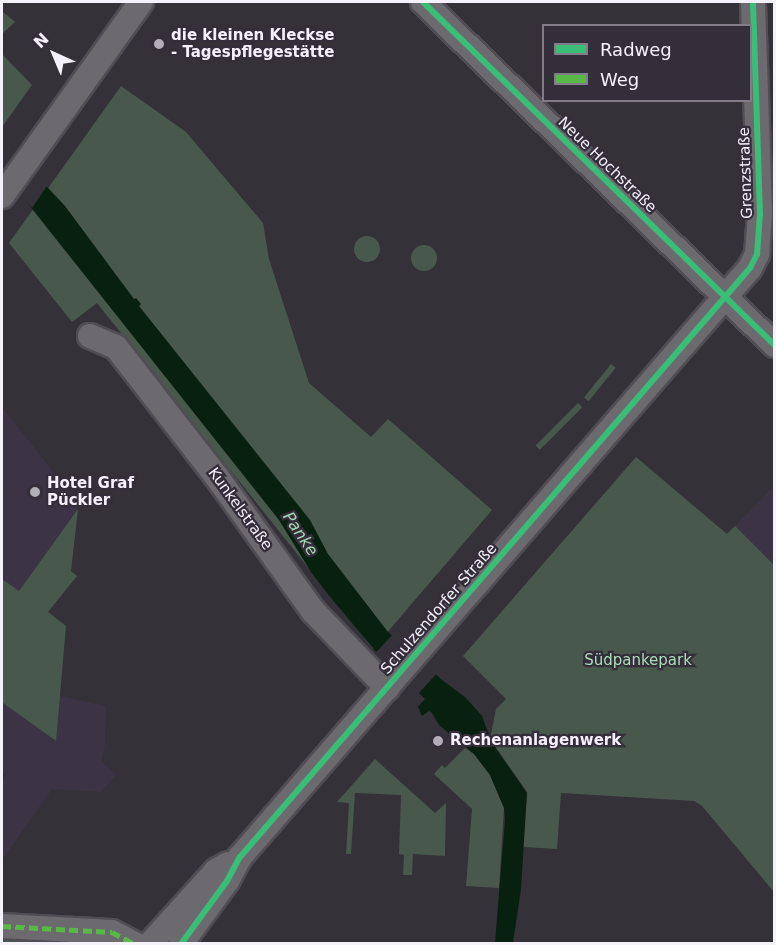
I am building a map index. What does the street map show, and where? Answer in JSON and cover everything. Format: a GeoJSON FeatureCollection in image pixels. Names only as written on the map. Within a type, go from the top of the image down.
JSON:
{"type":"FeatureCollection","features":[{"type":"Feature","properties":{"kind":"street"},"geometry":{"type":"LineString","coordinates":[[5,192],[141,2]]}},
{"type":"Feature","properties":{"kind":"street","name":"Neue Hochstraße"},"geometry":{"type":"LineString","coordinates":[[423,2],[774,345]]}},
{"type":"Feature","properties":{"kind":"street","name":"Grenzstraße"},"geometry":{"type":"LineString","coordinates":[[725,297],[750,268],[757,254],[760,234],[753,2]]}},
{"type":"Feature","properties":{"kind":"street","name":"Schulzendorfer Straße"},"geometry":{"type":"LineString","coordinates":[[181,944],[227,881],[240,857],[725,297]]}},
{"type":"Feature","properties":{"kind":"street","name":"Kunkelstraße"},"geometry":{"type":"LineString","coordinates":[[90,336],[116,347],[217,477],[313,611],[391,683]]}},
{"type":"Feature","properties":{"kind":"street","name":"Schulzendorfer Straße"},"geometry":{"type":"LineString","coordinates":[[150,944],[216,871],[240,857]]}},
{"type":"Feature","properties":{"kind":"street"},"geometry":{"type":"LineString","coordinates":[[2,926],[112,932],[135,944]]}},
{"type":"Feature","properties":{"kind":"shaded area","name":"Hotel Graf Pückler"},"geometry":{"type":"Polygon","coordinates":[[[2,407],[78,503],[78,509],[18,592],[2,579],[2,407]]]}},
{"type":"Feature","properties":{"kind":"shaded area"},"geometry":{"type":"Polygon","coordinates":[[[774,486],[774,565],[735,526],[774,486]]]}},
{"type":"Feature","properties":{"kind":"shaded area"},"geometry":{"type":"Polygon","coordinates":[[[59,696],[106,706],[105,745],[101,761],[116,775],[101,792],[52,789],[2,860],[2,781],[5,775],[2,772],[2,705],[3,703],[55,741],[59,696]]]}},
{"type":"Feature","properties":{"kind":"green space"},"geometry":{"type":"Polygon","coordinates":[[[2,11],[15,22],[2,34],[2,11]]]}},
{"type":"Feature","properties":{"kind":"green space"},"geometry":{"type":"Polygon","coordinates":[[[2,54],[32,85],[2,127],[2,54]]]}},
{"type":"Feature","properties":{"kind":"green space"},"geometry":{"type":"Polygon","coordinates":[[[121,86],[186,132],[263,223],[269,259],[309,383],[371,437],[388,419],[492,510],[373,649],[97,303],[72,322],[9,243],[121,86]]]}},
{"type":"Feature","properties":{"kind":"green space"},"geometry":{"type":"Polygon","coordinates":[[[367,236],[376,240],[380,249],[376,258],[367,262],[358,258],[354,249],[358,240],[367,236]]]}},
{"type":"Feature","properties":{"kind":"green space"},"geometry":{"type":"Polygon","coordinates":[[[424,245],[433,249],[437,258],[433,267],[424,271],[415,267],[411,258],[415,249],[424,245]]]}},
{"type":"Feature","properties":{"kind":"green space"},"geometry":{"type":"Polygon","coordinates":[[[611,364],[616,368],[589,401],[584,397],[611,364]]]}},
{"type":"Feature","properties":{"kind":"green space"},"geometry":{"type":"Polygon","coordinates":[[[578,403],[582,407],[540,450],[536,445],[578,403]]]}},
{"type":"Feature","properties":{"kind":"green space","name":"Südpankepark"},"geometry":{"type":"Polygon","coordinates":[[[636,457],[727,534],[735,526],[774,565],[774,892],[702,806],[694,801],[561,793],[557,849],[523,847],[527,792],[490,739],[496,709],[506,699],[463,656],[636,457]]]}},
{"type":"Feature","properties":{"kind":"green space"},"geometry":{"type":"Polygon","coordinates":[[[78,509],[71,571],[77,576],[48,612],[66,626],[56,741],[3,703],[2,705],[2,579],[19,591],[78,509]]]}},
{"type":"Feature","properties":{"kind":"green space"},"geometry":{"type":"Polygon","coordinates":[[[465,748],[474,754],[490,775],[504,808],[499,888],[466,886],[472,809],[434,774],[442,765],[445,768],[465,748]]]}},
{"type":"Feature","properties":{"kind":"green space"},"geometry":{"type":"Polygon","coordinates":[[[375,759],[435,813],[446,803],[445,856],[413,854],[412,875],[403,875],[404,855],[399,854],[401,795],[355,793],[351,854],[346,854],[349,803],[337,802],[375,759]]]}},
{"type":"Feature","properties":{"kind":"green space"},"geometry":{"type":"Polygon","coordinates":[[[2,933],[113,944],[2,944],[2,933]]]}},
{"type":"Feature","properties":{"kind":"water","name":"Panke"},"geometry":{"type":"Polygon","coordinates":[[[2,139],[65,206],[134,299],[136,298],[141,304],[139,306],[310,520],[328,554],[388,632],[442,680],[465,697],[482,716],[492,743],[527,793],[521,889],[513,943],[495,943],[505,820],[504,808],[490,775],[474,754],[439,725],[432,713],[429,711],[422,716],[418,707],[425,699],[377,653],[331,598],[311,572],[279,520],[2,171],[2,139]]]}},
{"type":"Feature","properties":{"kind":"pier"},"geometry":{"type":"Polygon","coordinates":[[[2,136],[49,183],[32,208],[2,175],[2,136]]]}},
{"type":"Feature","properties":{"kind":"pier"},"geometry":{"type":"Polygon","coordinates":[[[394,633],[437,673],[417,694],[374,654],[394,633]]]}},
{"type":"Feature","properties":{"kind":"marked path"},"geometry":{"type":"LineString","coordinates":[[2,926],[112,932],[135,944]]}},
{"type":"Feature","properties":{"kind":"cycle path"},"geometry":{"type":"LineString","coordinates":[[423,2],[774,345]]}},
{"type":"Feature","properties":{"kind":"cycle path"},"geometry":{"type":"LineString","coordinates":[[181,944],[227,881],[240,857],[750,268],[757,254],[760,214],[753,2]]}},
{"type":"Feature","properties":{"kind":"place","name":"die kleinen Kleckse - Tagespflegestätte"},"geometry":{"type":"Point","coordinates":[159,44]}},
{"type":"Feature","properties":{"kind":"place","name":"Hotel Graf Pückler"},"geometry":{"type":"Point","coordinates":[35,492]}},
{"type":"Feature","properties":{"kind":"place","name":"Rechenanlagenwerk"},"geometry":{"type":"Point","coordinates":[438,741]}}]}
